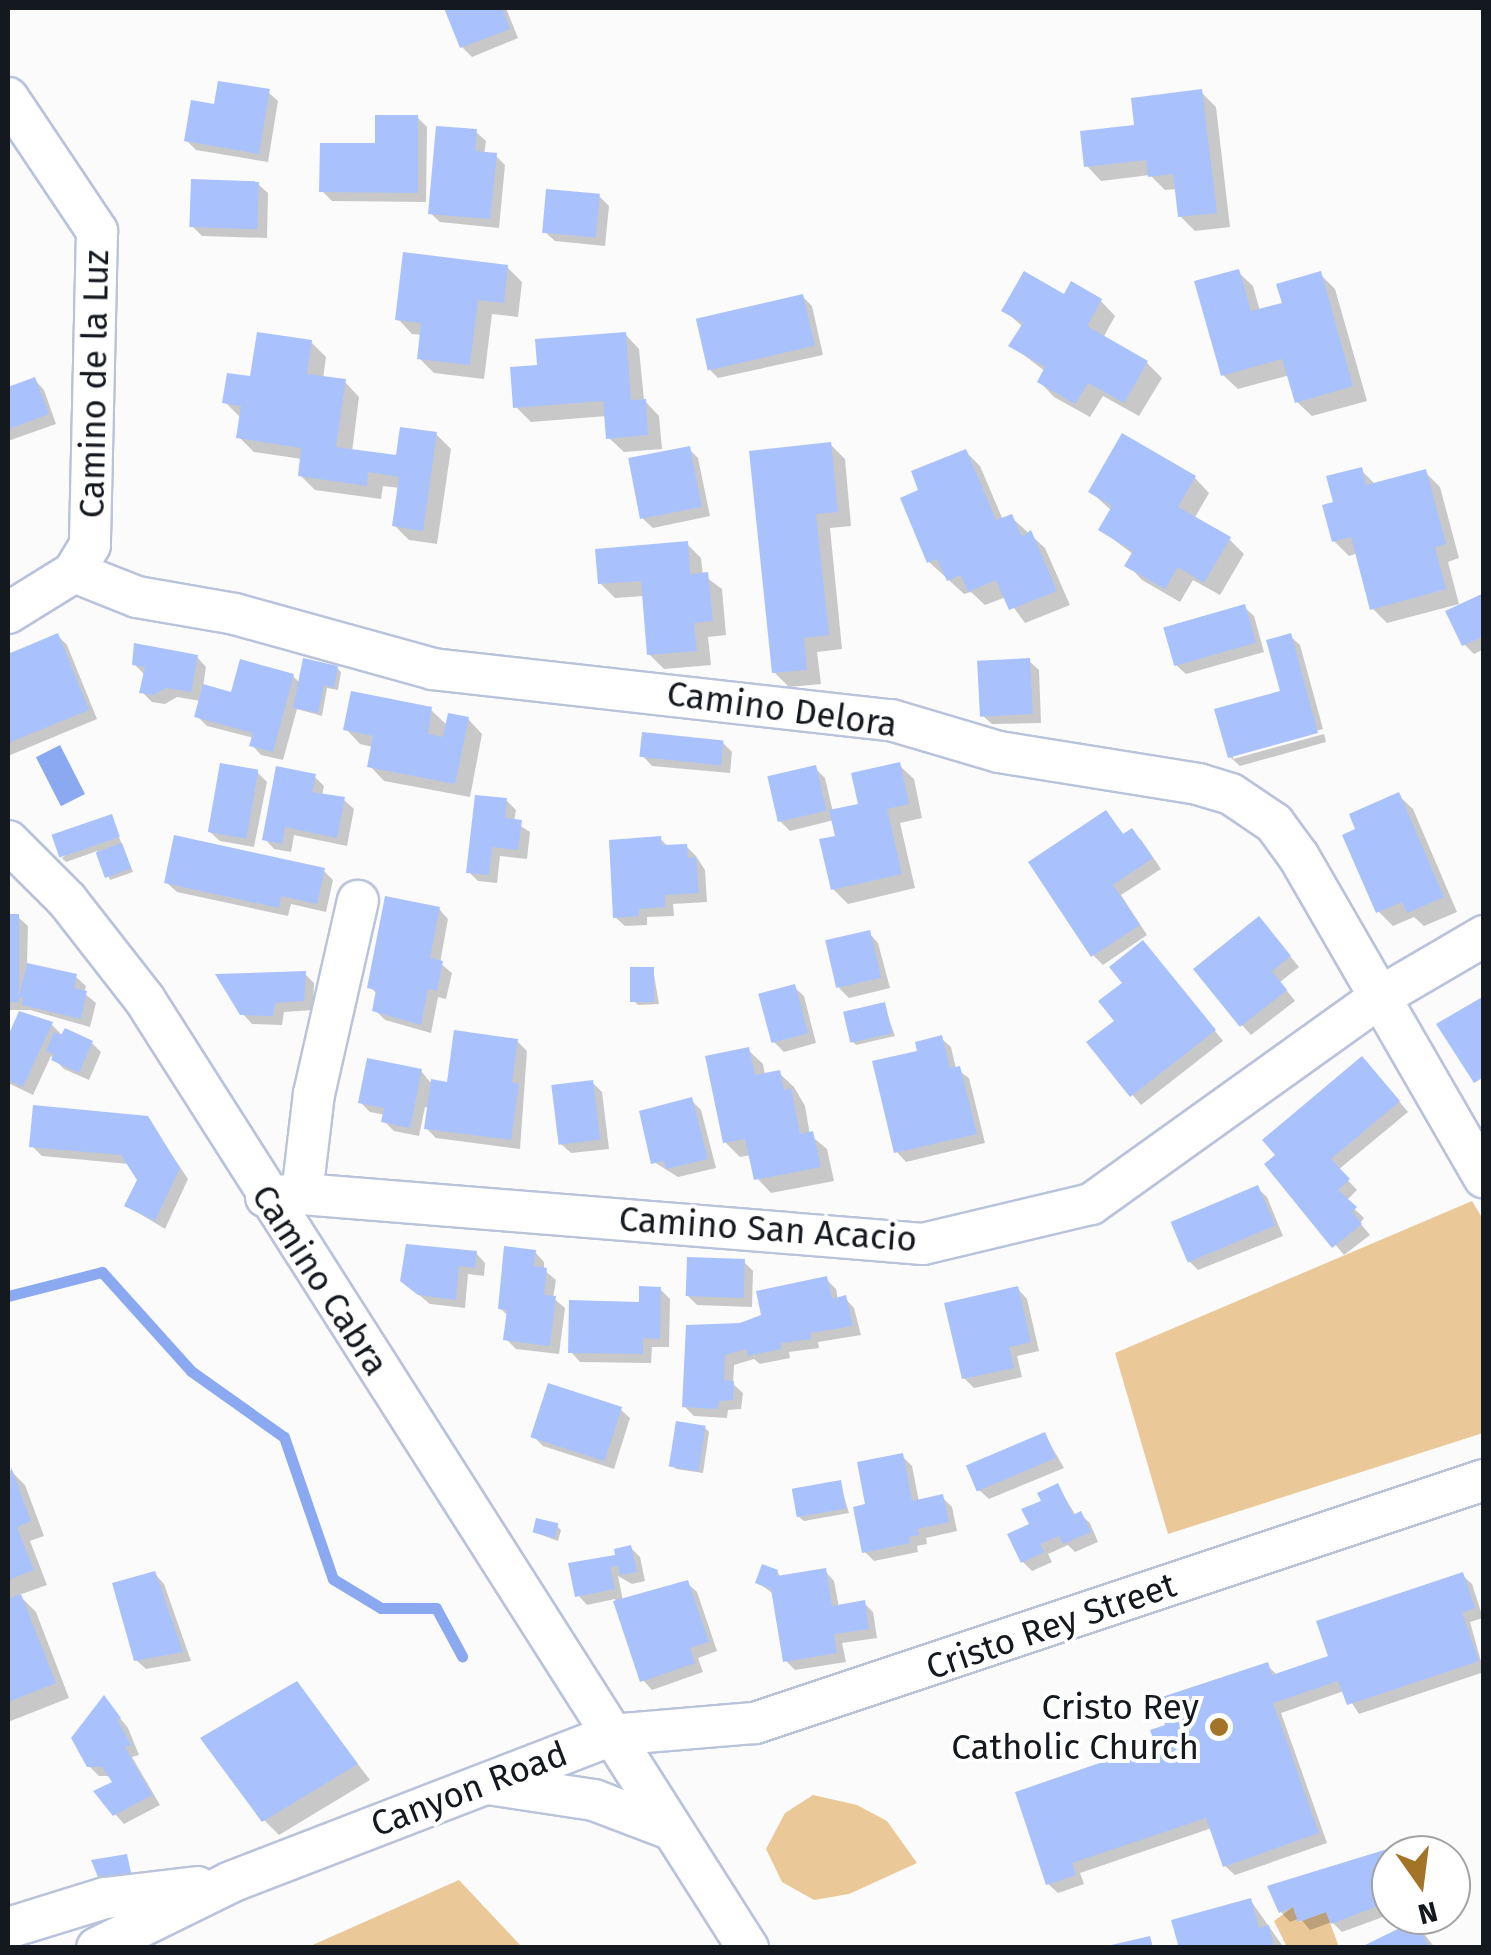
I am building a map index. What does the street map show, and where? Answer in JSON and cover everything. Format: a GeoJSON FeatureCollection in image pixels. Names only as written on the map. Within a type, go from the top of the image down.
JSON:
{"type":"FeatureCollection","features":[{"type":"Feature","properties":{"kind":"street","name":"Camino de la Luz"},"geometry":{"type":"LineString","coordinates":[[8,98],[97,231],[90,545],[74,572]]}},
{"type":"Feature","properties":{"kind":"street"},"geometry":{"type":"LineString","coordinates":[[8,613],[74,572]]}},
{"type":"Feature","properties":{"kind":"street","name":"Camino Delora"},"geometry":{"type":"LineString","coordinates":[[74,572],[137,597],[234,614],[433,669],[891,720],[998,752],[1198,784],[1231,794],[1274,823],[1484,1178]]}},
{"type":"Feature","properties":{"kind":"street","name":"Camino Cabra"},"geometry":{"type":"LineString","coordinates":[[8,841],[68,900],[145,1000],[284,1196],[611,1735]]}},
{"type":"Feature","properties":{"kind":"street"},"geometry":{"type":"LineString","coordinates":[[284,1196],[314,1094],[358,901]]}},
{"type":"Feature","properties":{"kind":"street","name":"Camino San Acacio"},"geometry":{"type":"LineString","coordinates":[[284,1196],[923,1244],[1092,1204],[1380,997],[1484,936]]}},
{"type":"Feature","properties":{"kind":"street","name":"Cristo Rey Street"},"geometry":{"type":"LineString","coordinates":[[611,1735],[755,1723],[1484,1480]]}},
{"type":"Feature","properties":{"kind":"street","name":"Canyon Road"},"geometry":{"type":"LineString","coordinates":[[98,1948],[231,1882],[611,1735],[748,1948]]}},
{"type":"Feature","properties":{"kind":"street"},"geometry":{"type":"LineString","coordinates":[[484,1783],[594,1800],[670,1829]]}},
{"type":"Feature","properties":{"kind":"street"},"geometry":{"type":"LineString","coordinates":[[8,1928],[105,1898],[231,1882]]}},
{"type":"Feature","properties":{"kind":"shaded area"},"geometry":{"type":"Polygon","coordinates":[[[1472,1201],[1484,1221],[1483,1433],[1168,1534],[1115,1353],[1472,1201]]]}},
{"type":"Feature","properties":{"kind":"shaded area"},"geometry":{"type":"Polygon","coordinates":[[[813,1795],[857,1805],[887,1821],[917,1863],[849,1894],[814,1900],[782,1882],[766,1849],[785,1813],[813,1795]]]}},
{"type":"Feature","properties":{"kind":"shaded area"},"geometry":{"type":"Polygon","coordinates":[[[459,1880],[522,1947],[308,1947],[459,1880]]]}},
{"type":"Feature","properties":{"kind":"shaded area"},"geometry":{"type":"Polygon","coordinates":[[[1293,1907],[1299,1922],[1326,1912],[1339,1947],[1287,1947],[1274,1921],[1293,1907]]]}},
{"type":"Feature","properties":{"kind":"water"},"geometry":{"type":"Polygon","coordinates":[[[60,745],[85,794],[61,806],[36,757],[60,745]]]}},
{"type":"Feature","properties":{"kind":"building"},"geometry":{"type":"Polygon","coordinates":[[[444,8],[502,8],[510,29],[460,48],[444,8]]]}},
{"type":"Feature","properties":{"kind":"building"},"geometry":{"type":"Polygon","coordinates":[[[218,81],[270,89],[259,154],[184,141],[191,100],[214,104],[218,81]]]}},
{"type":"Feature","properties":{"kind":"building"},"geometry":{"type":"Polygon","coordinates":[[[1202,89],[1217,213],[1178,217],[1173,174],[1148,177],[1146,160],[1084,167],[1080,131],[1134,125],[1131,98],[1202,89]]]}},
{"type":"Feature","properties":{"kind":"building"},"geometry":{"type":"Polygon","coordinates":[[[375,115],[418,115],[418,193],[319,192],[320,143],[375,143],[375,115]]]}},
{"type":"Feature","properties":{"kind":"building"},"geometry":{"type":"Polygon","coordinates":[[[436,126],[477,129],[475,151],[497,153],[490,219],[428,214],[436,126]]]}},
{"type":"Feature","properties":{"kind":"building"},"geometry":{"type":"Polygon","coordinates":[[[191,179],[259,181],[257,229],[189,227],[191,179]]]}},
{"type":"Feature","properties":{"kind":"building"},"geometry":{"type":"Polygon","coordinates":[[[546,189],[600,194],[596,238],[542,233],[546,189]]]}},
{"type":"Feature","properties":{"kind":"building"},"geometry":{"type":"Polygon","coordinates":[[[403,252],[508,265],[504,303],[478,300],[470,365],[417,359],[421,323],[395,320],[403,252]]]}},
{"type":"Feature","properties":{"kind":"building"},"geometry":{"type":"Polygon","coordinates":[[[1239,269],[1251,311],[1282,303],[1276,284],[1321,271],[1353,386],[1295,403],[1282,359],[1221,376],[1194,281],[1239,269]]]}},
{"type":"Feature","properties":{"kind":"building"},"geometry":{"type":"Polygon","coordinates":[[[1024,271],[1064,294],[1071,281],[1102,299],[1087,326],[1148,361],[1124,403],[1088,383],[1075,404],[1037,382],[1045,367],[1008,346],[1023,323],[1001,311],[1024,271]]]}},
{"type":"Feature","properties":{"kind":"building"},"geometry":{"type":"Polygon","coordinates":[[[803,294],[815,346],[708,370],[696,319],[803,294]]]}},
{"type":"Feature","properties":{"kind":"building"},"geometry":{"type":"Polygon","coordinates":[[[257,332],[312,340],[307,374],[346,379],[336,447],[396,455],[400,427],[437,432],[423,531],[392,526],[399,477],[368,472],[367,486],[298,476],[301,448],[236,438],[241,406],[222,403],[227,373],[250,376],[257,332]]]}},
{"type":"Feature","properties":{"kind":"building"},"geometry":{"type":"Polygon","coordinates":[[[626,332],[631,400],[646,399],[648,435],[606,439],[603,401],[513,408],[510,367],[537,365],[535,339],[626,332]]]}},
{"type":"Feature","properties":{"kind":"building"},"geometry":{"type":"Polygon","coordinates":[[[35,377],[49,414],[8,429],[8,387],[35,377]]]}},
{"type":"Feature","properties":{"kind":"building"},"geometry":{"type":"Polygon","coordinates":[[[1122,433],[1196,476],[1178,507],[1231,537],[1204,583],[1178,567],[1165,589],[1124,566],[1133,551],[1098,530],[1112,506],[1088,492],[1122,433]]]}},
{"type":"Feature","properties":{"kind":"building"},"geometry":{"type":"Polygon","coordinates":[[[831,442],[838,512],[816,514],[829,635],[804,638],[807,670],[772,673],[749,451],[831,442]]]}},
{"type":"Feature","properties":{"kind":"building"},"geometry":{"type":"Polygon","coordinates":[[[690,446],[702,507],[640,519],[628,458],[690,446]]]}},
{"type":"Feature","properties":{"kind":"building"},"geometry":{"type":"Polygon","coordinates":[[[966,449],[996,520],[1012,514],[1022,537],[1031,530],[1057,591],[1009,610],[996,580],[968,592],[961,575],[947,581],[937,559],[927,563],[900,498],[918,490],[911,471],[966,449]]]}},
{"type":"Feature","properties":{"kind":"building"},"geometry":{"type":"Polygon","coordinates":[[[1362,467],[1366,485],[1426,469],[1446,544],[1435,547],[1446,589],[1370,610],[1351,537],[1332,542],[1322,505],[1333,502],[1326,476],[1362,467]]]}},
{"type":"Feature","properties":{"kind":"building"},"geometry":{"type":"Polygon","coordinates":[[[688,541],[690,574],[708,572],[713,621],[694,623],[697,651],[647,655],[641,581],[598,584],[595,549],[688,541]]]}},
{"type":"Feature","properties":{"kind":"building"},"geometry":{"type":"Polygon","coordinates":[[[1484,593],[1484,636],[1462,646],[1445,611],[1484,593]]]}},
{"type":"Feature","properties":{"kind":"building"},"geometry":{"type":"Polygon","coordinates":[[[1245,604],[1256,642],[1174,666],[1163,627],[1245,604]]]}},
{"type":"Feature","properties":{"kind":"building"},"geometry":{"type":"Polygon","coordinates":[[[58,633],[89,710],[8,743],[8,654],[58,633]]]}},
{"type":"Feature","properties":{"kind":"building"},"geometry":{"type":"Polygon","coordinates":[[[1291,633],[1318,733],[1228,758],[1214,709],[1280,691],[1266,640],[1291,633]]]}},
{"type":"Feature","properties":{"kind":"building"},"geometry":{"type":"Polygon","coordinates":[[[134,643],[198,655],[191,692],[166,688],[154,695],[139,693],[145,667],[132,665],[134,643]]]}},
{"type":"Feature","properties":{"kind":"building"},"geometry":{"type":"Polygon","coordinates":[[[303,658],[338,666],[334,688],[324,685],[318,713],[293,708],[303,658]]]}},
{"type":"Feature","properties":{"kind":"building"},"geometry":{"type":"Polygon","coordinates":[[[1030,658],[1033,714],[980,717],[977,661],[1030,658]]]}},
{"type":"Feature","properties":{"kind":"building"},"geometry":{"type":"Polygon","coordinates":[[[240,659],[294,674],[273,752],[249,746],[253,733],[194,717],[203,684],[231,692],[240,659]]]}},
{"type":"Feature","properties":{"kind":"building"},"geometry":{"type":"Polygon","coordinates":[[[351,691],[432,707],[428,734],[443,737],[448,713],[469,717],[455,784],[367,767],[373,736],[343,730],[351,691]]]}},
{"type":"Feature","properties":{"kind":"building"},"geometry":{"type":"Polygon","coordinates":[[[642,732],[724,741],[721,765],[639,757],[642,732]]]}},
{"type":"Feature","properties":{"kind":"building"},"geometry":{"type":"Polygon","coordinates":[[[900,762],[909,804],[887,809],[902,874],[831,890],[819,839],[835,836],[829,810],[858,804],[851,773],[900,762]]]}},
{"type":"Feature","properties":{"kind":"building"},"geometry":{"type":"Polygon","coordinates":[[[220,763],[258,770],[246,839],[208,832],[220,763]]]}},
{"type":"Feature","properties":{"kind":"building"},"geometry":{"type":"Polygon","coordinates":[[[816,765],[827,811],[778,822],[767,776],[816,765]]]}},
{"type":"Feature","properties":{"kind":"building"},"geometry":{"type":"Polygon","coordinates":[[[276,766],[316,774],[312,792],[345,797],[337,838],[285,827],[282,844],[262,840],[276,766]]]}},
{"type":"Feature","properties":{"kind":"building"},"geometry":{"type":"Polygon","coordinates":[[[1399,792],[1444,897],[1407,913],[1402,902],[1376,913],[1342,835],[1355,829],[1349,814],[1399,792]]]}},
{"type":"Feature","properties":{"kind":"building"},"geometry":{"type":"Polygon","coordinates":[[[475,795],[507,798],[505,818],[522,820],[518,850],[492,847],[489,875],[466,873],[475,795]]]}},
{"type":"Feature","properties":{"kind":"building"},"geometry":{"type":"Polygon","coordinates":[[[1106,810],[1123,834],[1132,828],[1153,858],[1113,885],[1140,925],[1091,957],[1028,862],[1106,810]]]}},
{"type":"Feature","properties":{"kind":"building"},"geometry":{"type":"Polygon","coordinates":[[[112,814],[120,837],[59,858],[51,835],[112,814]]]}},
{"type":"Feature","properties":{"kind":"building"},"geometry":{"type":"Polygon","coordinates":[[[174,835],[325,868],[317,904],[281,896],[279,908],[164,883],[174,835]]]}},
{"type":"Feature","properties":{"kind":"building"},"geometry":{"type":"Polygon","coordinates":[[[661,836],[662,845],[687,844],[688,858],[696,857],[699,893],[665,895],[665,907],[639,909],[639,916],[613,918],[609,840],[661,836]]]}},
{"type":"Feature","properties":{"kind":"building"},"geometry":{"type":"Polygon","coordinates":[[[122,843],[131,868],[105,878],[96,853],[122,843]]]}},
{"type":"Feature","properties":{"kind":"building"},"geometry":{"type":"Polygon","coordinates":[[[385,896],[440,907],[430,958],[443,961],[437,991],[428,989],[421,1025],[372,1011],[376,990],[367,988],[385,896]]]}},
{"type":"Feature","properties":{"kind":"building"},"geometry":{"type":"Polygon","coordinates":[[[8,914],[19,914],[19,1002],[8,1002],[8,914]]]}},
{"type":"Feature","properties":{"kind":"building"},"geometry":{"type":"Polygon","coordinates":[[[1259,916],[1291,956],[1272,971],[1287,990],[1240,1027],[1193,969],[1259,916]]]}},
{"type":"Feature","properties":{"kind":"building"},"geometry":{"type":"Polygon","coordinates":[[[870,930],[881,978],[836,988],[825,940],[870,930]]]}},
{"type":"Feature","properties":{"kind":"building"},"geometry":{"type":"Polygon","coordinates":[[[1143,940],[1216,1030],[1130,1097],[1086,1042],[1114,1021],[1098,1001],[1122,983],[1109,967],[1143,940]]]}},
{"type":"Feature","properties":{"kind":"building"},"geometry":{"type":"Polygon","coordinates":[[[27,963],[77,974],[74,988],[87,991],[81,1019],[22,1005],[23,998],[19,997],[27,963]]]}},
{"type":"Feature","properties":{"kind":"building"},"geometry":{"type":"Polygon","coordinates":[[[630,967],[654,967],[654,1002],[630,1002],[630,967]]]}},
{"type":"Feature","properties":{"kind":"building"},"geometry":{"type":"Polygon","coordinates":[[[306,971],[304,1001],[275,1003],[273,1016],[240,1015],[215,974],[306,971]]]}},
{"type":"Feature","properties":{"kind":"building"},"geometry":{"type":"Polygon","coordinates":[[[795,984],[808,1033],[771,1043],[758,994],[795,984]]]}},
{"type":"Feature","properties":{"kind":"building"},"geometry":{"type":"Polygon","coordinates":[[[1484,996],[1484,1077],[1474,1083],[1436,1024],[1484,996]]]}},
{"type":"Feature","properties":{"kind":"building"},"geometry":{"type":"Polygon","coordinates":[[[885,1002],[892,1033],[850,1043],[843,1012],[885,1002]]]}},
{"type":"Feature","properties":{"kind":"building"},"geometry":{"type":"Polygon","coordinates":[[[19,1011],[53,1022],[23,1087],[8,1080],[8,1036],[19,1011]]]}},
{"type":"Feature","properties":{"kind":"building"},"geometry":{"type":"Polygon","coordinates":[[[65,1028],[93,1041],[79,1073],[51,1060],[54,1054],[46,1051],[54,1032],[61,1035],[65,1028]]]}},
{"type":"Feature","properties":{"kind":"building"},"geometry":{"type":"Polygon","coordinates":[[[454,1030],[518,1039],[512,1082],[519,1084],[511,1140],[424,1129],[431,1079],[447,1082],[454,1030]]]}},
{"type":"Feature","properties":{"kind":"building"},"geometry":{"type":"Polygon","coordinates":[[[942,1035],[950,1068],[960,1066],[977,1134],[894,1153],[872,1061],[917,1051],[915,1042],[942,1035]]]}},
{"type":"Feature","properties":{"kind":"building"},"geometry":{"type":"Polygon","coordinates":[[[749,1047],[755,1075],[780,1070],[784,1090],[791,1088],[800,1134],[813,1131],[821,1167],[754,1180],[745,1139],[723,1143],[705,1056],[749,1047]]]}},
{"type":"Feature","properties":{"kind":"building"},"geometry":{"type":"Polygon","coordinates":[[[1362,1056],[1400,1101],[1331,1159],[1350,1179],[1338,1190],[1357,1207],[1352,1212],[1362,1224],[1332,1248],[1264,1164],[1275,1155],[1262,1140],[1362,1056]]]}},
{"type":"Feature","properties":{"kind":"building"},"geometry":{"type":"Polygon","coordinates":[[[367,1058],[422,1069],[410,1128],[381,1122],[384,1108],[358,1103],[367,1058]]]}},
{"type":"Feature","properties":{"kind":"building"},"geometry":{"type":"Polygon","coordinates":[[[593,1080],[600,1140],[559,1145],[551,1085],[593,1080]]]}},
{"type":"Feature","properties":{"kind":"building"},"geometry":{"type":"Polygon","coordinates":[[[692,1097],[708,1159],[666,1169],[664,1161],[651,1164],[639,1111],[692,1097]]]}},
{"type":"Feature","properties":{"kind":"building"},"geometry":{"type":"Polygon","coordinates":[[[33,1105],[148,1116],[180,1168],[155,1221],[124,1206],[137,1180],[121,1155],[29,1147],[33,1105]]]}},
{"type":"Feature","properties":{"kind":"building"},"geometry":{"type":"Polygon","coordinates":[[[1258,1185],[1275,1226],[1188,1263],[1171,1222],[1258,1185]]]}},
{"type":"Feature","properties":{"kind":"building"},"geometry":{"type":"Polygon","coordinates":[[[406,1244],[477,1251],[475,1268],[459,1266],[456,1300],[418,1295],[400,1281],[406,1244]]]}},
{"type":"Feature","properties":{"kind":"building"},"geometry":{"type":"Polygon","coordinates":[[[504,1246],[536,1250],[534,1266],[547,1268],[544,1295],[556,1296],[550,1346],[503,1340],[507,1310],[498,1309],[504,1246]]]}},
{"type":"Feature","properties":{"kind":"building"},"geometry":{"type":"Polygon","coordinates":[[[687,1257],[745,1259],[744,1298],[686,1296],[687,1257]]]}},
{"type":"Feature","properties":{"kind":"building"},"geometry":{"type":"Polygon","coordinates":[[[827,1276],[832,1299],[846,1295],[853,1326],[810,1333],[811,1339],[781,1343],[781,1349],[748,1356],[746,1349],[725,1355],[724,1380],[734,1381],[733,1400],[719,1401],[718,1409],[682,1407],[686,1325],[740,1323],[761,1315],[756,1291],[827,1276]]]}},
{"type":"Feature","properties":{"kind":"building"},"geometry":{"type":"Polygon","coordinates":[[[639,1286],[661,1287],[660,1339],[643,1338],[643,1354],[568,1353],[569,1300],[639,1302],[639,1286]]]}},
{"type":"Feature","properties":{"kind":"building"},"geometry":{"type":"Polygon","coordinates":[[[1018,1286],[1031,1342],[1009,1347],[1014,1368],[962,1379],[944,1303],[1018,1286]]]}},
{"type":"Feature","properties":{"kind":"building"},"geometry":{"type":"Polygon","coordinates":[[[548,1383],[622,1407],[605,1461],[530,1437],[548,1383]]]}},
{"type":"Feature","properties":{"kind":"building"},"geometry":{"type":"Polygon","coordinates":[[[676,1421],[706,1426],[698,1471],[669,1466],[676,1421]]]}},
{"type":"Feature","properties":{"kind":"building"},"geometry":{"type":"Polygon","coordinates":[[[1045,1432],[1056,1458],[977,1491],[966,1466],[1045,1432]]]}},
{"type":"Feature","properties":{"kind":"building"},"geometry":{"type":"Polygon","coordinates":[[[903,1453],[912,1501],[943,1494],[949,1522],[917,1529],[919,1535],[909,1537],[910,1543],[862,1553],[853,1507],[865,1504],[857,1462],[903,1453]]]}},
{"type":"Feature","properties":{"kind":"building"},"geometry":{"type":"Polygon","coordinates":[[[11,1467],[31,1521],[17,1527],[34,1570],[8,1580],[11,1467]]]}},
{"type":"Feature","properties":{"kind":"building"},"geometry":{"type":"Polygon","coordinates":[[[841,1480],[846,1509],[797,1517],[792,1489],[841,1480]]]}},
{"type":"Feature","properties":{"kind":"building"},"geometry":{"type":"Polygon","coordinates":[[[1058,1483],[1073,1515],[1081,1511],[1091,1532],[1063,1544],[1059,1536],[1040,1544],[1044,1552],[1021,1563],[1007,1534],[1029,1524],[1021,1509],[1041,1501],[1037,1493],[1058,1483]]]}},
{"type":"Feature","properties":{"kind":"building"},"geometry":{"type":"Polygon","coordinates":[[[536,1518],[558,1523],[555,1538],[533,1533],[536,1518]]]}},
{"type":"Feature","properties":{"kind":"building"},"geometry":{"type":"Polygon","coordinates":[[[631,1545],[637,1572],[620,1575],[618,1566],[610,1567],[615,1589],[575,1597],[568,1563],[615,1555],[614,1549],[631,1545]]]}},
{"type":"Feature","properties":{"kind":"building"},"geometry":{"type":"Polygon","coordinates":[[[762,1564],[778,1570],[777,1576],[826,1568],[832,1606],[865,1600],[869,1629],[834,1634],[837,1653],[783,1662],[771,1589],[755,1583],[762,1564]]]}},
{"type":"Feature","properties":{"kind":"building"},"geometry":{"type":"Polygon","coordinates":[[[155,1571],[183,1652],[134,1661],[112,1583],[155,1571]]]}},
{"type":"Feature","properties":{"kind":"building","name":"Cristo Rey Catholic Church"},"geometry":{"type":"Polygon","coordinates":[[[1463,1572],[1475,1608],[1462,1613],[1479,1661],[1347,1705],[1338,1681],[1273,1703],[1319,1833],[1223,1867],[1206,1818],[1072,1863],[1076,1875],[1046,1885],[1015,1792],[1155,1744],[1150,1730],[1165,1725],[1156,1699],[1268,1662],[1272,1675],[1328,1656],[1316,1621],[1463,1572]]]}},
{"type":"Feature","properties":{"kind":"building"},"geometry":{"type":"Polygon","coordinates":[[[688,1580],[709,1642],[690,1648],[695,1663],[640,1682],[613,1601],[688,1580]]]}},
{"type":"Feature","properties":{"kind":"building"},"geometry":{"type":"Polygon","coordinates":[[[21,1594],[56,1683],[8,1702],[8,1599],[21,1594]]]}},
{"type":"Feature","properties":{"kind":"building"},"geometry":{"type":"Polygon","coordinates":[[[297,1681],[358,1764],[262,1822],[200,1738],[297,1681]]]}},
{"type":"Feature","properties":{"kind":"building"},"geometry":{"type":"Polygon","coordinates":[[[104,1695],[121,1718],[117,1719],[131,1745],[125,1747],[152,1795],[113,1816],[93,1791],[112,1782],[102,1767],[87,1767],[71,1738],[104,1695]]]}},
{"type":"Feature","properties":{"kind":"building"},"geometry":{"type":"Polygon","coordinates":[[[127,1854],[132,1877],[100,1882],[91,1860],[127,1854]]]}},
{"type":"Feature","properties":{"kind":"building"},"geometry":{"type":"Polygon","coordinates":[[[1371,1854],[1371,1909],[1331,1924],[1326,1912],[1298,1922],[1293,1907],[1279,1913],[1267,1886],[1371,1854]]]}},
{"type":"Feature","properties":{"kind":"building"},"geometry":{"type":"Polygon","coordinates":[[[1251,1898],[1259,1928],[1269,1925],[1274,1948],[1179,1948],[1171,1920],[1251,1898]]]}},
{"type":"Feature","properties":{"kind":"building"},"geometry":{"type":"Polygon","coordinates":[[[1385,1935],[1423,1935],[1429,1948],[1359,1948],[1385,1935]]]}},
{"type":"Feature","properties":{"kind":"building"},"geometry":{"type":"Polygon","coordinates":[[[1150,1936],[1153,1948],[1107,1948],[1107,1946],[1150,1936]]]}},
{"type":"Feature","properties":{"kind":"waterway"},"geometry":{"type":"LineString","coordinates":[[8,1296],[102,1272],[191,1371],[284,1437],[333,1579],[381,1608],[436,1608],[462,1656]]}},
{"type":"Feature","properties":{"kind":"place","name":"Cristo Rey Catholic Church"},"geometry":{"type":"Point","coordinates":[1219,1727]}}]}
